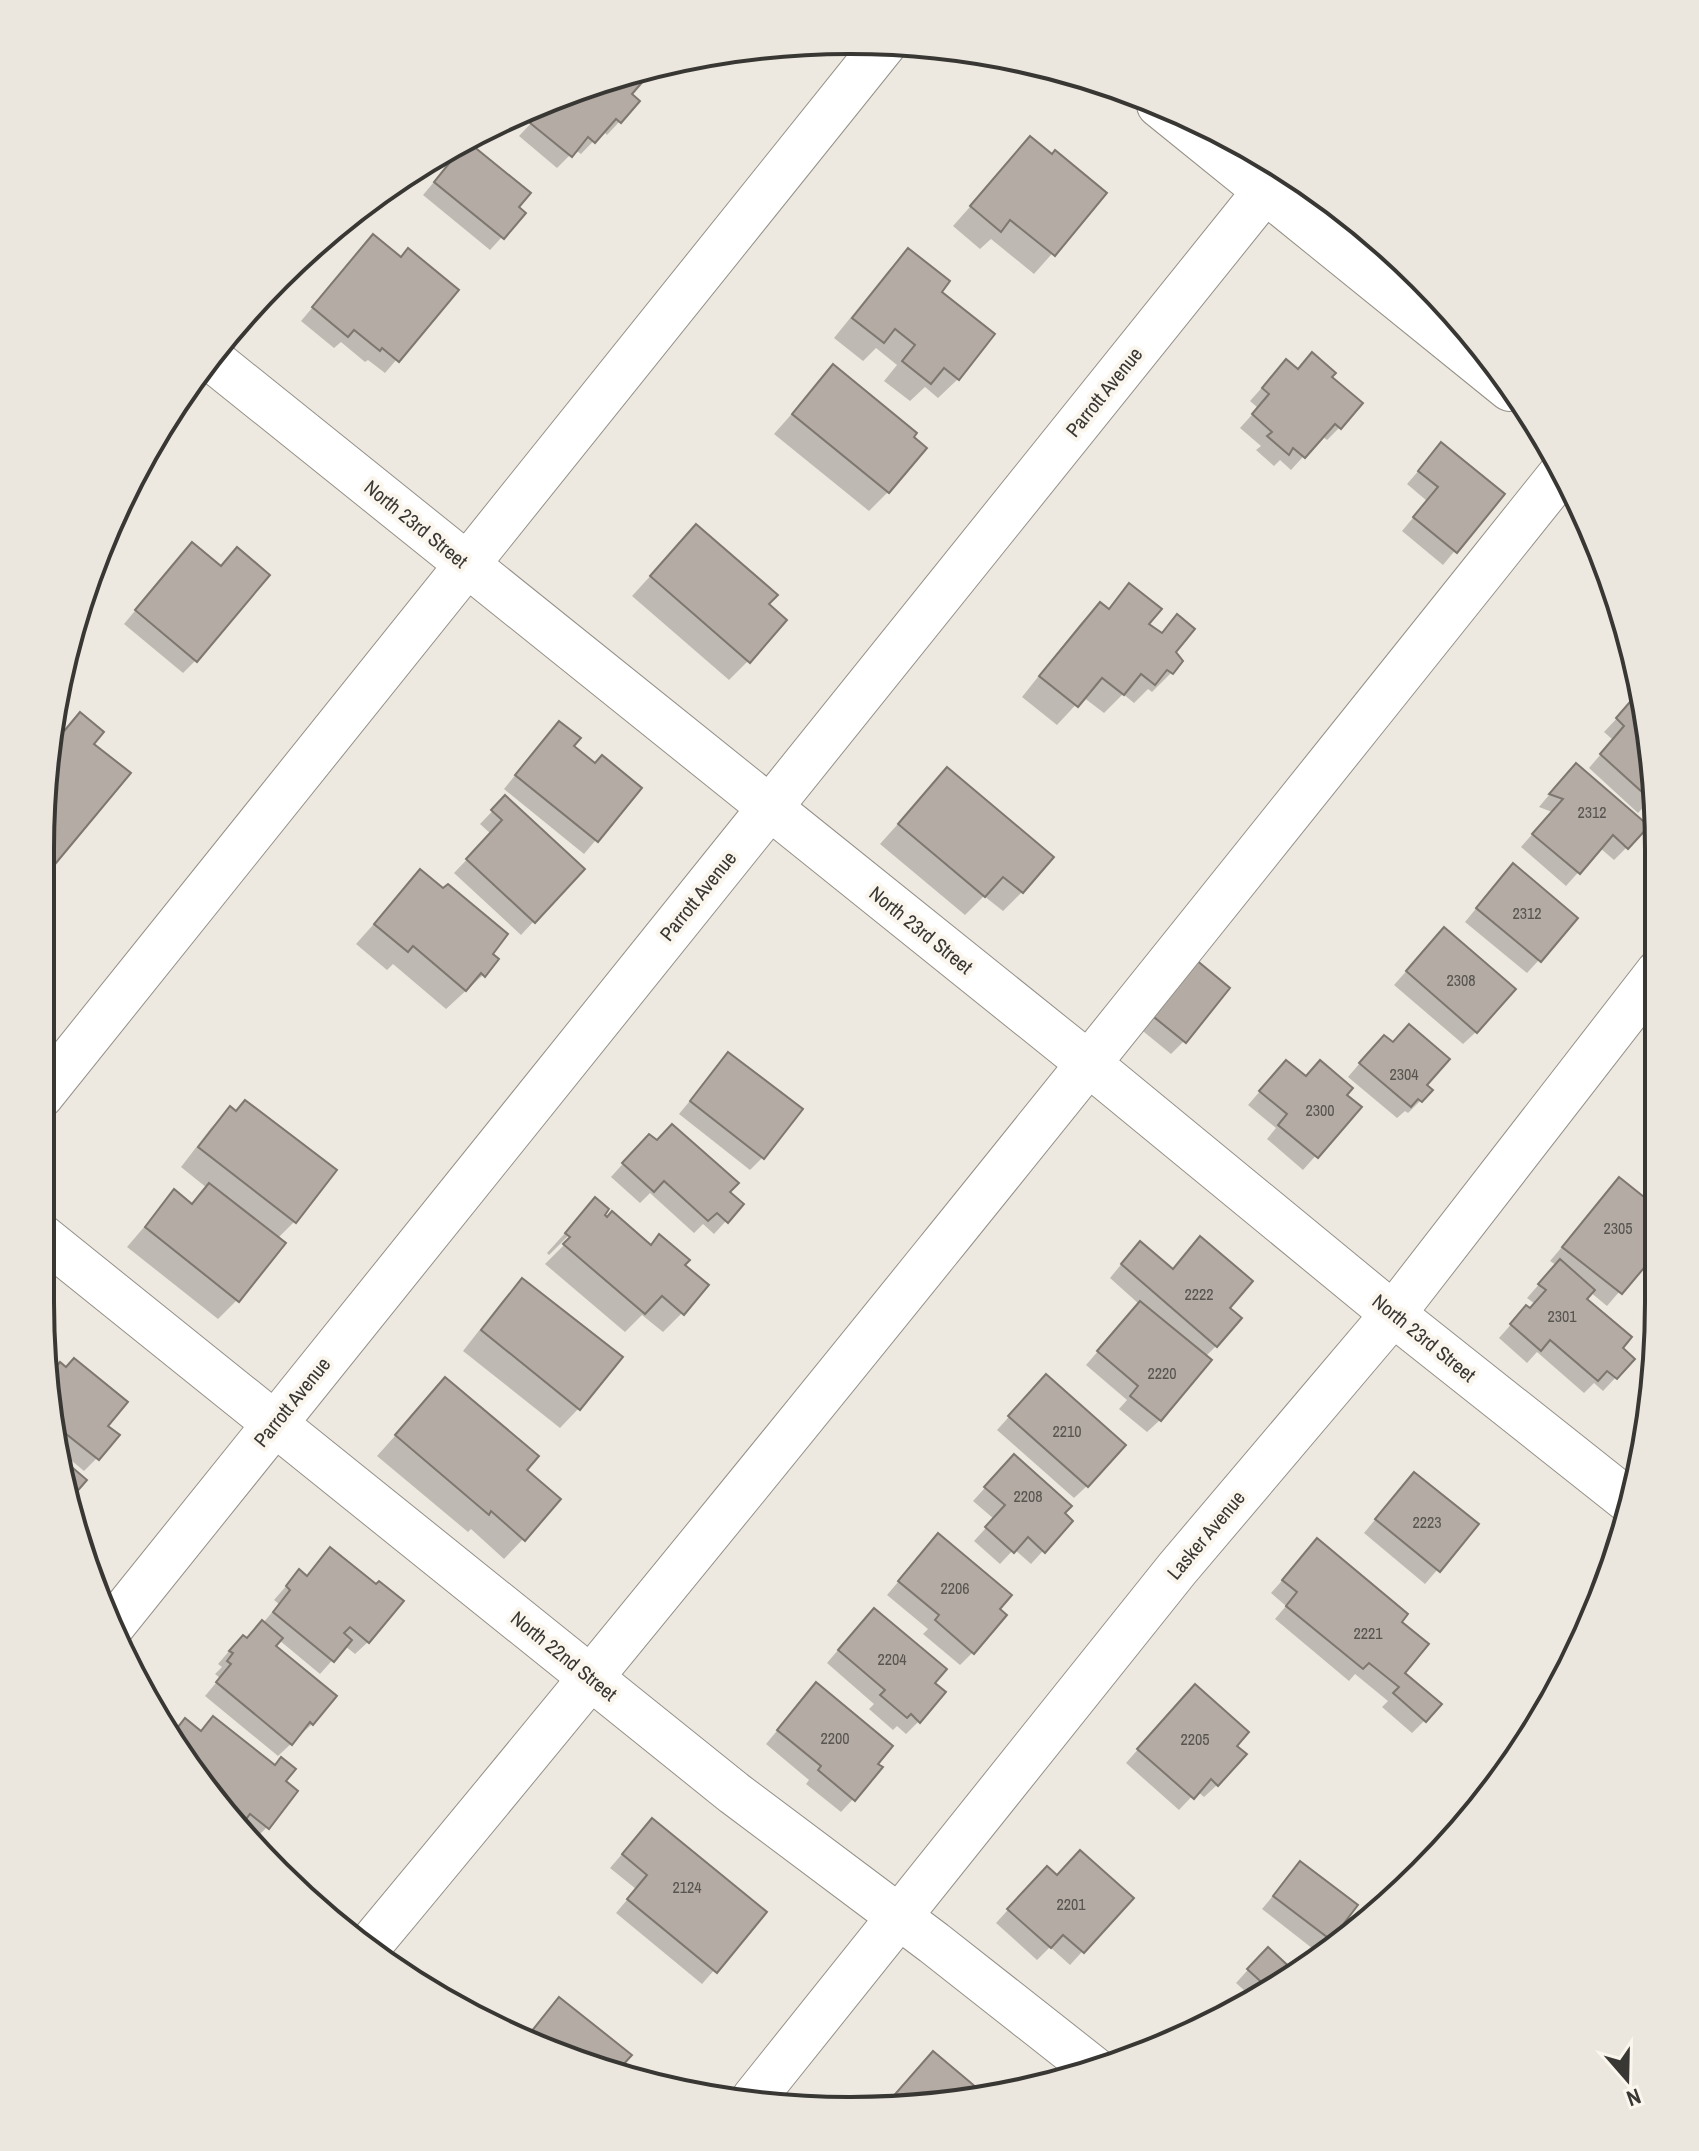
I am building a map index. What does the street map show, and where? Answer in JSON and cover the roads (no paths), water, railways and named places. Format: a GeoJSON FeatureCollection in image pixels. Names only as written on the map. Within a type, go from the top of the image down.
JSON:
{"type":"FeatureCollection","features":[{"type":"Feature","properties":{"kind":"street"},"geometry":{"type":"LineString","coordinates":[[54,1080],[876,55]]}},
{"type":"Feature","properties":{"kind":"street"},"geometry":{"type":"LineString","coordinates":[[1234,154],[1274,180],[1476,359]]}},
{"type":"Feature","properties":{"kind":"street","name":"Parrott Avenue"},"geometry":{"type":"LineString","coordinates":[[120,1617],[1274,180]]}},
{"type":"Feature","properties":{"kind":"street","name":"North 23rd Street"},"geometry":{"type":"LineString","coordinates":[[218,365],[1621,1495]]}},
{"type":"Feature","properties":{"kind":"street"},"geometry":{"type":"LineString","coordinates":[[374,1940],[1089,1064],[1554,482]]}},
{"type":"Feature","properties":{"kind":"street","name":"Lasker Avenue"},"geometry":{"type":"LineString","coordinates":[[759,2091],[1177,1569],[1393,1314],[1645,989]]}},
{"type":"Feature","properties":{"kind":"street","name":"North 22nd Street"},"geometry":{"type":"LineString","coordinates":[[54,1246],[734,1793],[900,1917],[1084,2061]]}}]}
